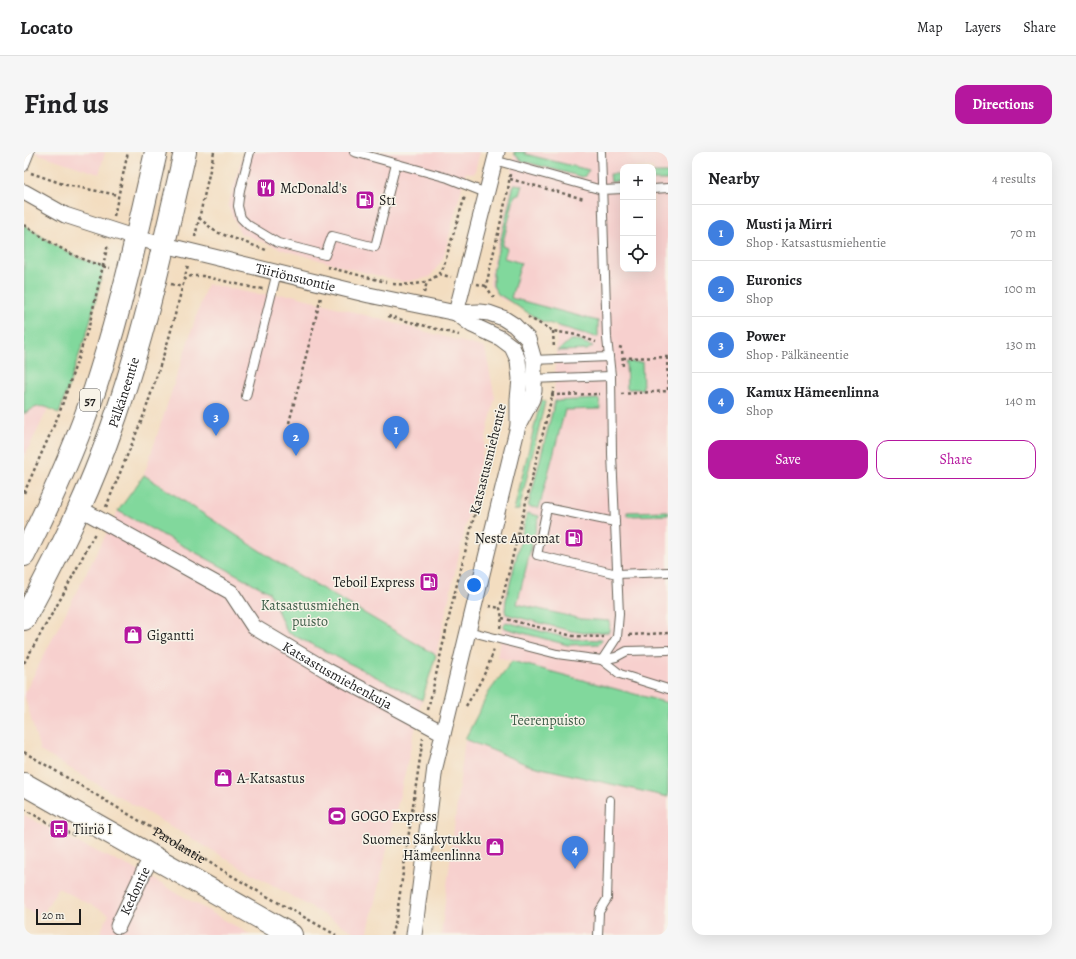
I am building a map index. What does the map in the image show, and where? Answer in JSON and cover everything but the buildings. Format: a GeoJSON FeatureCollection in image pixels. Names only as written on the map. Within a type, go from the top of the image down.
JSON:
{"type":"FeatureCollection","features":[{"type":"Feature","properties":{"kind":"main road","name":"Pälkäneentie"},"geometry":{"type":"LineString","coordinates":[[24,555],[46,511],[100,375],[136,238],[156,152]]}},
{"type":"Feature","properties":{"kind":"main road","name":"Pälkäneentie"},"geometry":{"type":"LineString","coordinates":[[24,619],[79,508],[112,428],[131,369],[155,280],[185,152]]}},
{"type":"Feature","properties":{"kind":"main road","name":"Parolantie"},"geometry":{"type":"LineString","coordinates":[[24,784],[291,935]]}},
{"type":"Feature","properties":{"kind":"street"},"geometry":{"type":"LineString","coordinates":[[456,313],[495,156]]}},
{"type":"Feature","properties":{"kind":"street","name":"Tiiriönsuontie"},"geometry":{"type":"LineString","coordinates":[[24,192],[65,215],[136,238],[369,296],[456,313]]}},
{"type":"Feature","properties":{"kind":"street","name":"Katsastusmiehentie"},"geometry":{"type":"LineString","coordinates":[[456,313],[489,313],[503,318],[514,325],[528,339],[534,360],[529,383]]}},
{"type":"Feature","properties":{"kind":"street","name":"Katsastusmiehentie"},"geometry":{"type":"LineString","coordinates":[[414,935],[435,767],[518,426],[532,399],[529,383],[512,347],[506,342],[472,325],[456,313]]}},
{"type":"Feature","properties":{"kind":"street","name":"Katsastusmiehenkuja"},"geometry":{"type":"LineString","coordinates":[[79,508],[231,592],[254,628],[328,671],[444,733]]}},
{"type":"Feature","properties":{"kind":"street","name":"Kedontie"},"geometry":{"type":"LineString","coordinates":[[118,926],[145,869],[153,856]]}},
{"type":"Feature","properties":{"kind":"lane"},"geometry":{"type":"LineString","coordinates":[[24,167],[30,152]]}},
{"type":"Feature","properties":{"kind":"lane"},"geometry":{"type":"LineString","coordinates":[[250,152],[240,190],[238,206],[241,218],[248,226],[278,243],[325,255],[332,236],[375,247],[396,164]]}},
{"type":"Feature","properties":{"kind":"lane"},"geometry":{"type":"LineString","coordinates":[[354,152],[448,178],[486,193]]}},
{"type":"Feature","properties":{"kind":"lane"},"geometry":{"type":"LineString","coordinates":[[601,152],[619,614],[617,637],[602,660]]}},
{"type":"Feature","properties":{"kind":"lane"},"geometry":{"type":"LineString","coordinates":[[495,156],[511,164],[602,190],[620,189]]}},
{"type":"Feature","properties":{"kind":"lane"},"geometry":{"type":"LineString","coordinates":[[656,189],[668,188]]}},
{"type":"Feature","properties":{"kind":"lane"},"geometry":{"type":"LineString","coordinates":[[246,396],[277,272]]}},
{"type":"Feature","properties":{"kind":"lane"},"geometry":{"type":"LineString","coordinates":[[518,360],[609,357]]}},
{"type":"Feature","properties":{"kind":"lane"},"geometry":{"type":"LineString","coordinates":[[529,383],[610,376]]}},
{"type":"Feature","properties":{"kind":"lane"},"geometry":{"type":"LineString","coordinates":[[616,522],[547,508],[537,554],[617,574],[668,572]]}},
{"type":"Feature","properties":{"kind":"lane"},"geometry":{"type":"LineString","coordinates":[[468,631],[557,654],[602,660],[616,657],[627,651],[668,650]]}},
{"type":"Feature","properties":{"kind":"lane"},"geometry":{"type":"LineString","coordinates":[[602,660],[620,674],[668,689]]}},
{"type":"Feature","properties":{"kind":"lane"},"geometry":{"type":"LineString","coordinates":[[598,935],[600,912],[607,899],[610,800]]}},
{"type":"Feature","properties":{"kind":"path"},"geometry":{"type":"LineString","coordinates":[[24,493],[59,414],[89,326],[104,267],[128,152]]}},
{"type":"Feature","properties":{"kind":"path"},"geometry":{"type":"LineString","coordinates":[[500,302],[494,298],[486,286],[508,190],[511,164]]}},
{"type":"Feature","properties":{"kind":"path"},"geometry":{"type":"LineString","coordinates":[[24,171],[66,185],[118,195]]}},
{"type":"Feature","properties":{"kind":"path"},"geometry":{"type":"LineString","coordinates":[[24,225],[55,245],[79,258],[127,273]]}},
{"type":"Feature","properties":{"kind":"path"},"geometry":{"type":"LineString","coordinates":[[184,280],[191,276],[203,276],[254,288],[272,289]]}},
{"type":"Feature","properties":{"kind":"path"},"geometry":{"type":"LineString","coordinates":[[155,280],[182,287]]}},
{"type":"Feature","properties":{"kind":"path"},"geometry":{"type":"LineString","coordinates":[[314,296],[326,299]]}},
{"type":"Feature","properties":{"kind":"path"},"geometry":{"type":"LineString","coordinates":[[289,423],[321,297]]}},
{"type":"Feature","properties":{"kind":"path"},"geometry":{"type":"LineString","coordinates":[[381,314],[466,336]]}},
{"type":"Feature","properties":{"kind":"path"},"geometry":{"type":"LineString","coordinates":[[526,316],[553,331],[576,335],[622,348]]}},
{"type":"Feature","properties":{"kind":"path"},"geometry":{"type":"LineString","coordinates":[[529,383],[552,396],[668,391],[668,357],[623,358]]}},
{"type":"Feature","properties":{"kind":"path","name":"Katsastusmiehentie"},"geometry":{"type":"LineString","coordinates":[[391,935],[396,920],[425,723],[502,405]]}},
{"type":"Feature","properties":{"kind":"path"},"geometry":{"type":"LineString","coordinates":[[502,618],[573,636],[617,637],[630,635],[668,634]]}},
{"type":"Feature","properties":{"kind":"path","name":"Parolantie"},"geometry":{"type":"LineString","coordinates":[[24,752],[254,890],[336,935]]}},
{"type":"Feature","properties":{"kind":"shaded area"},"geometry":{"type":"Polygon","coordinates":[[[33,152],[105,152],[99,174],[33,152]]]}},
{"type":"Feature","properties":{"kind":"shaded area"},"geometry":{"type":"Polygon","coordinates":[[[244,152],[480,152],[474,174],[466,172],[443,259],[430,277],[404,282],[284,250],[240,233],[228,206],[244,152]]]}},
{"type":"Feature","properties":{"kind":"shaded area"},"geometry":{"type":"Polygon","coordinates":[[[514,152],[668,152],[668,703],[497,657],[504,614],[503,605],[554,399],[557,322],[501,299],[490,285],[491,270],[511,187],[514,152]]]}},
{"type":"Feature","properties":{"kind":"shaded area"},"geometry":{"type":"Polygon","coordinates":[[[207,284],[256,294],[292,295],[485,348],[495,398],[436,655],[285,567],[144,475],[207,284]]]}},
{"type":"Feature","properties":{"kind":"shaded area"},"geometry":{"type":"Polygon","coordinates":[[[35,407],[49,407],[24,457],[24,414],[35,407]]]}},
{"type":"Feature","properties":{"kind":"shaded area"},"geometry":{"type":"Polygon","coordinates":[[[118,511],[269,592],[287,632],[422,700],[367,935],[359,935],[40,751],[24,694],[118,511]]]}},
{"type":"Feature","properties":{"kind":"shaded area"},"geometry":{"type":"Polygon","coordinates":[[[465,739],[528,765],[668,797],[668,935],[441,935],[465,739]]]}},
{"type":"Feature","properties":{"kind":"shaded area"},"geometry":{"type":"Polygon","coordinates":[[[24,815],[67,838],[133,868],[251,935],[99,935],[109,914],[58,888],[41,917],[24,908],[24,815]]]}},
{"type":"Feature","properties":{"kind":"green space"},"geometry":{"type":"Polygon","coordinates":[[[514,152],[526,152],[525,154],[589,170],[585,176],[582,177],[522,161],[515,155],[514,152]]]}},
{"type":"Feature","properties":{"kind":"green space"},"geometry":{"type":"Polygon","coordinates":[[[656,173],[668,173],[668,180],[656,180],[656,173]]]}},
{"type":"Feature","properties":{"kind":"green space"},"geometry":{"type":"Polygon","coordinates":[[[610,174],[620,174],[620,181],[611,182],[610,174]]]}},
{"type":"Feature","properties":{"kind":"green space"},"geometry":{"type":"Polygon","coordinates":[[[514,184],[523,185],[520,195],[515,195],[502,246],[507,248],[504,258],[521,263],[511,298],[598,321],[598,336],[596,337],[541,321],[498,294],[493,286],[493,271],[514,184]]]}},
{"type":"Feature","properties":{"kind":"green space"},"geometry":{"type":"Polygon","coordinates":[[[24,225],[55,245],[79,258],[104,267],[89,326],[59,414],[42,406],[34,408],[24,414],[24,225]]]}},
{"type":"Feature","properties":{"kind":"green space"},"geometry":{"type":"Polygon","coordinates":[[[570,340],[576,340],[593,346],[587,350],[558,351],[570,340]]]}},
{"type":"Feature","properties":{"kind":"green space"},"geometry":{"type":"Polygon","coordinates":[[[626,362],[642,362],[643,389],[627,389],[626,362]]]}},
{"type":"Feature","properties":{"kind":"green space"},"geometry":{"type":"Polygon","coordinates":[[[541,399],[545,402],[519,510],[514,510],[541,399]]]}},
{"type":"Feature","properties":{"kind":"green space"},"geometry":{"type":"Polygon","coordinates":[[[599,399],[600,409],[565,410],[539,508],[528,507],[555,401],[599,399]]]}},
{"type":"Feature","properties":{"kind":"green space","name":"Katsastusmiehen puisto"},"geometry":{"type":"Polygon","coordinates":[[[144,475],[285,567],[436,655],[422,700],[287,632],[269,592],[118,511],[144,475]]]}},
{"type":"Feature","properties":{"kind":"green space"},"geometry":{"type":"Polygon","coordinates":[[[668,511],[668,515],[627,516],[627,512],[668,511]]]}},
{"type":"Feature","properties":{"kind":"green space"},"geometry":{"type":"Polygon","coordinates":[[[527,513],[539,516],[517,604],[582,619],[610,621],[609,632],[584,633],[571,631],[506,614],[506,600],[527,513]]]}},
{"type":"Feature","properties":{"kind":"green space"},"geometry":{"type":"Polygon","coordinates":[[[506,622],[571,639],[603,640],[599,644],[568,645],[508,629],[503,627],[506,622]]]}},
{"type":"Feature","properties":{"kind":"green space","name":"Teerenpuisto"},"geometry":{"type":"Polygon","coordinates":[[[512,661],[668,703],[668,797],[528,765],[465,739],[489,692],[512,661]]]}},
{"type":"Feature","properties":{"kind":"place","name":"McDonald's"},"geometry":{"type":"Point","coordinates":[266,188]}},
{"type":"Feature","properties":{"kind":"place","name":"St1"},"geometry":{"type":"Point","coordinates":[365,200]}},
{"type":"Feature","properties":{"kind":"place","name":"Power"},"geometry":{"type":"Point","coordinates":[216,436]}},
{"type":"Feature","properties":{"kind":"place","name":"Musti ja Mirri"},"geometry":{"type":"Point","coordinates":[396,449]}},
{"type":"Feature","properties":{"kind":"place","name":"Euronics"},"geometry":{"type":"Point","coordinates":[296,456]}},
{"type":"Feature","properties":{"kind":"place","name":"Neste Automat"},"geometry":{"type":"Point","coordinates":[574,538]}},
{"type":"Feature","properties":{"kind":"place","name":"Teboil Express"},"geometry":{"type":"Point","coordinates":[429,582]}},
{"type":"Feature","properties":{"kind":"place","name":"Gigantti"},"geometry":{"type":"Point","coordinates":[133,635]}},
{"type":"Feature","properties":{"kind":"place","name":"A-Katsastus"},"geometry":{"type":"Point","coordinates":[223,778]}},
{"type":"Feature","properties":{"kind":"place","name":"GOGO Express"},"geometry":{"type":"Point","coordinates":[337,816]}},
{"type":"Feature","properties":{"kind":"place","name":"Tiiriö I"},"geometry":{"type":"Point","coordinates":[59,829]}},
{"type":"Feature","properties":{"kind":"place","name":"Suomen Sänkytukku Hämeenlinna"},"geometry":{"type":"Point","coordinates":[495,847]}},
{"type":"Feature","properties":{"kind":"place","name":"Kamux Hämeenlinna"},"geometry":{"type":"Point","coordinates":[575,869]}}]}
